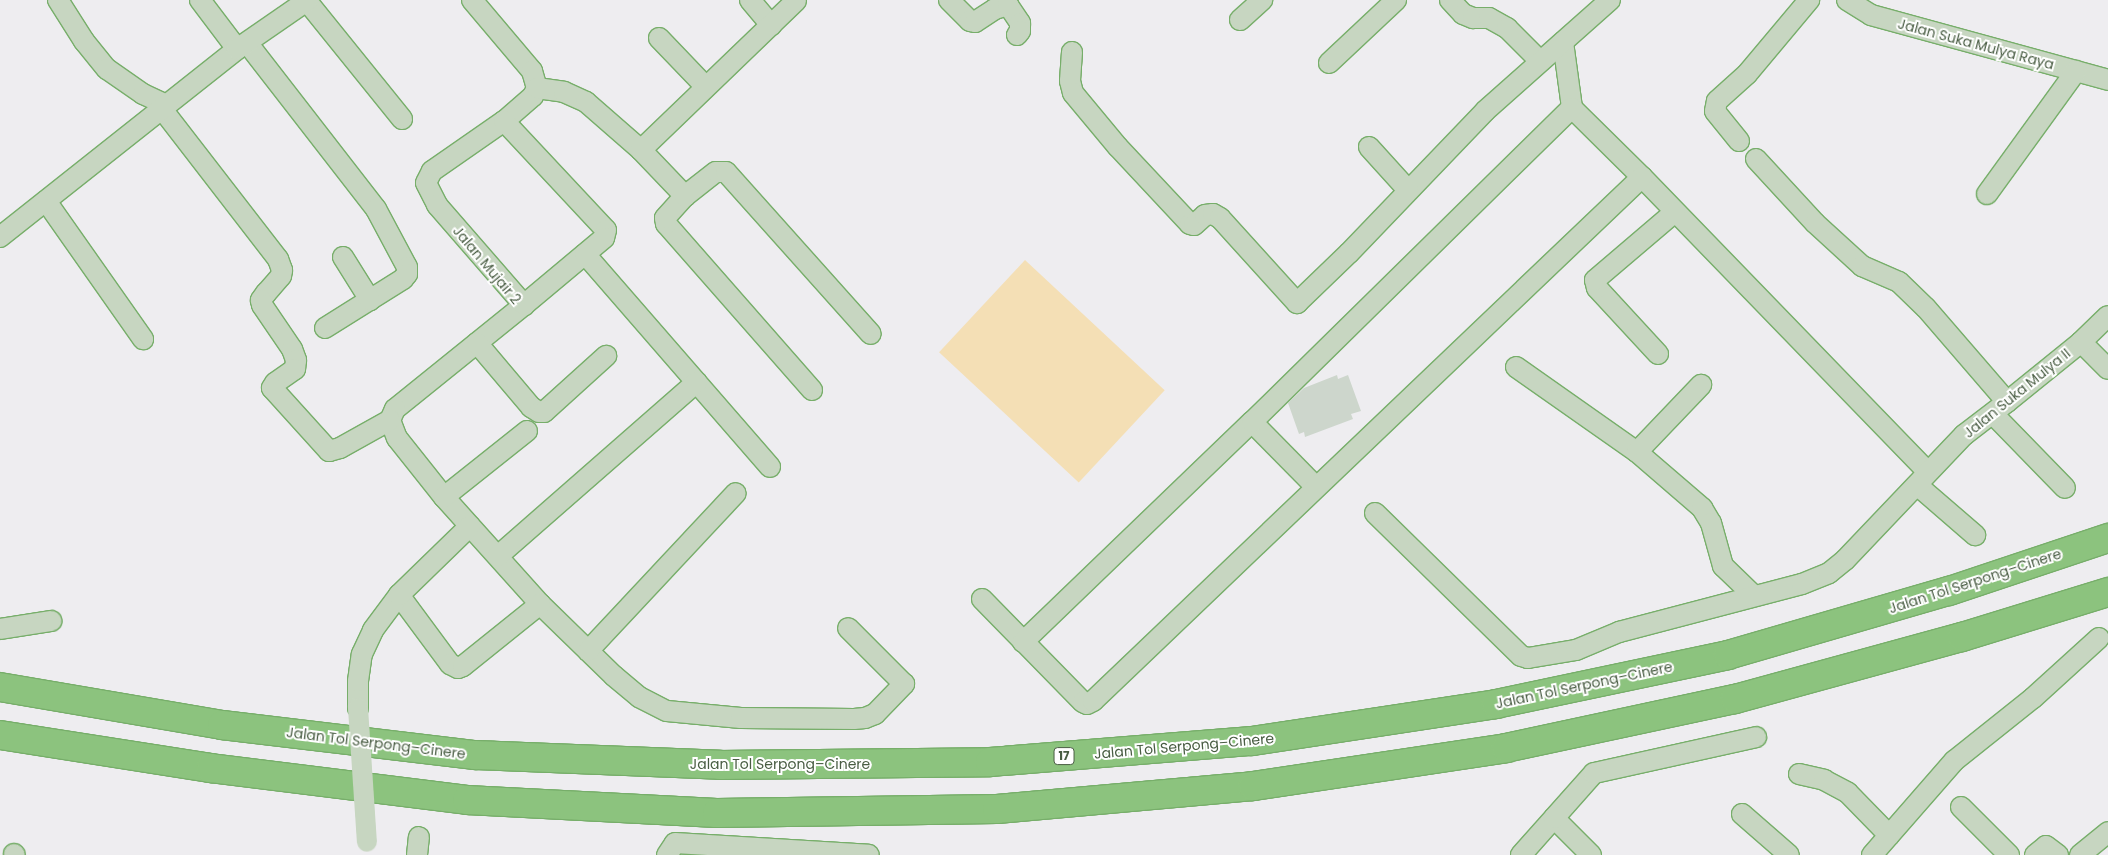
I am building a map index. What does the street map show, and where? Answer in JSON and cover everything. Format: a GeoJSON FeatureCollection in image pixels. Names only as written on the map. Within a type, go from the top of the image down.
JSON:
{"type":"FeatureCollection","features":[{"type":"Feature","properties":{"kind":"highway","name":"Jalan Tol Serpong–Cinere"},"geometry":{"type":"LineString","coordinates":[[0,687],[222,725],[475,755],[720,765],[990,762],[1252,741],[1496,704],[1728,654],[1950,591],[2108,538]]}},
{"type":"Feature","properties":{"kind":"highway"},"geometry":{"type":"LineString","coordinates":[[0,735],[211,768],[467,800],[717,813],[997,809],[1252,786],[1506,748],[1735,700],[1962,638],[2108,592]]}},
{"type":"Feature","properties":{"kind":"street"},"geometry":{"type":"LineString","coordinates":[[58,0],[84,41],[106,69],[165,107],[280,264],[281,276],[262,300],[262,305],[292,349],[296,360],[294,369],[275,383],[272,388],[329,450],[340,448],[390,420],[397,438],[444,497],[540,604],[588,652],[639,697],[667,711],[741,718],[865,718],[882,709],[904,684],[848,628]]}},
{"type":"Feature","properties":{"kind":"street"},"geometry":{"type":"LineString","coordinates":[[200,0],[243,46],[376,209],[405,264],[407,274],[403,279],[325,328]]}},
{"type":"Feature","properties":{"kind":"street"},"geometry":{"type":"LineString","coordinates":[[0,236],[243,46],[307,0],[402,119]]}},
{"type":"Feature","properties":{"kind":"street"},"geometry":{"type":"LineString","coordinates":[[472,0],[532,71],[537,88],[564,92],[586,102],[641,150],[685,196]]}},
{"type":"Feature","properties":{"kind":"street"},"geometry":{"type":"LineString","coordinates":[[750,0],[771,25]]}},
{"type":"Feature","properties":{"kind":"street"},"geometry":{"type":"LineString","coordinates":[[949,0],[970,21],[975,22],[995,9],[1008,5],[1020,23],[1020,31],[1017,35]]}},
{"type":"Feature","properties":{"kind":"street"},"geometry":{"type":"LineString","coordinates":[[1240,20],[1262,0]]}},
{"type":"Feature","properties":{"kind":"street"},"geometry":{"type":"LineString","coordinates":[[1329,63],[1396,0]]}},
{"type":"Feature","properties":{"kind":"street"},"geometry":{"type":"LineString","coordinates":[[1450,0],[1463,14],[1473,18],[1489,18],[1507,28],[1540,61]]}},
{"type":"Feature","properties":{"kind":"street"},"geometry":{"type":"LineString","coordinates":[[1072,52],[1070,81],[1076,100],[1188,223],[1193,225],[1209,214],[1220,218],[1297,303],[1349,253],[1485,111],[1610,0]]}},
{"type":"Feature","properties":{"kind":"street"},"geometry":{"type":"LineString","coordinates":[[1739,141],[1715,112],[1717,101],[1747,74],[1809,0]]}},
{"type":"Feature","properties":{"kind":"street","name":"Jalan Suka Mulya Raya"},"geometry":{"type":"LineString","coordinates":[[1847,0],[1871,15],[2108,80]]}},
{"type":"Feature","properties":{"kind":"street"},"geometry":{"type":"LineString","coordinates":[[641,150],[705,86],[796,1]]}},
{"type":"Feature","properties":{"kind":"street"},"geometry":{"type":"LineString","coordinates":[[659,38],[705,86]]}},
{"type":"Feature","properties":{"kind":"street"},"geometry":{"type":"LineString","coordinates":[[1563,42],[1572,108],[1676,212],[1975,535]]}},
{"type":"Feature","properties":{"kind":"street"},"geometry":{"type":"LineString","coordinates":[[1987,194],[2076,71]]}},
{"type":"Feature","properties":{"kind":"street","name":"Jalan Mujair 2"},"geometry":{"type":"LineString","coordinates":[[390,420],[395,409],[524,305],[437,205],[429,193],[426,183],[432,171],[504,121],[533,96],[537,88]]}},
{"type":"Feature","properties":{"kind":"street"},"geometry":{"type":"LineString","coordinates":[[1023,642],[1252,422],[1572,108]]}},
{"type":"Feature","properties":{"kind":"street"},"geometry":{"type":"LineString","coordinates":[[504,121],[605,228],[606,232],[604,238],[524,305]]}},
{"type":"Feature","properties":{"kind":"street"},"geometry":{"type":"LineString","coordinates":[[1369,147],[1408,190]]}},
{"type":"Feature","properties":{"kind":"street"},"geometry":{"type":"LineString","coordinates":[[1756,159],[1815,223],[1862,266],[1899,282],[1926,308],[2000,408],[2065,488]]}},
{"type":"Feature","properties":{"kind":"street"},"geometry":{"type":"LineString","coordinates":[[812,390],[666,224],[665,218],[685,196],[716,172],[726,172],[872,334]]}},
{"type":"Feature","properties":{"kind":"street"},"geometry":{"type":"LineString","coordinates":[[982,599],[1083,702],[1089,703],[1642,177]]}},
{"type":"Feature","properties":{"kind":"street"},"geometry":{"type":"LineString","coordinates":[[46,201],[143,339]]}},
{"type":"Feature","properties":{"kind":"street"},"geometry":{"type":"LineString","coordinates":[[1658,354],[1597,288],[1595,280],[1676,212]]}},
{"type":"Feature","properties":{"kind":"street"},"geometry":{"type":"LineString","coordinates":[[585,254],[770,467]]}},
{"type":"Feature","properties":{"kind":"street"},"geometry":{"type":"LineString","coordinates":[[343,257],[370,300]]}},
{"type":"Feature","properties":{"kind":"street","name":"Jalan Suka Mulya II"},"geometry":{"type":"LineString","coordinates":[[1375,513],[1521,656],[1528,658],[1576,650],[1619,632],[1753,595],[1802,584],[1829,573],[1845,560],[1964,435],[2081,342],[2108,316]]}},
{"type":"Feature","properties":{"kind":"street"},"geometry":{"type":"LineString","coordinates":[[2081,342],[2108,369]]}},
{"type":"Feature","properties":{"kind":"street"},"geometry":{"type":"LineString","coordinates":[[477,343],[531,407],[541,412],[606,356]]}},
{"type":"Feature","properties":{"kind":"street"},"geometry":{"type":"LineString","coordinates":[[1516,367],[1636,452],[1708,516],[1723,566],[1753,595]]}},
{"type":"Feature","properties":{"kind":"street"},"geometry":{"type":"LineString","coordinates":[[498,556],[697,382]]}},
{"type":"Feature","properties":{"kind":"street"},"geometry":{"type":"LineString","coordinates":[[1636,452],[1701,385]]}},
{"type":"Feature","properties":{"kind":"street"},"geometry":{"type":"LineString","coordinates":[[1252,422],[1316,487]]}},
{"type":"Feature","properties":{"kind":"street"},"geometry":{"type":"LineString","coordinates":[[444,497],[528,431]]}},
{"type":"Feature","properties":{"kind":"street"},"geometry":{"type":"LineString","coordinates":[[588,652],[736,494]]}},
{"type":"Feature","properties":{"kind":"street"},"geometry":{"type":"LineString","coordinates":[[368,848],[358,708],[362,654],[373,630],[399,595],[470,526]]}},
{"type":"Feature","properties":{"kind":"street"},"geometry":{"type":"LineString","coordinates":[[399,595],[450,664],[458,668],[540,604]]}},
{"type":"Feature","properties":{"kind":"street"},"geometry":{"type":"LineString","coordinates":[[0,629],[51,621]]}},
{"type":"Feature","properties":{"kind":"street"},"geometry":{"type":"LineString","coordinates":[[1872,855],[1954,761],[2033,698],[2099,638]]}},
{"type":"Feature","properties":{"kind":"street"},"geometry":{"type":"LineString","coordinates":[[1521,855],[1590,777],[1598,771],[1756,737]]}},
{"type":"Feature","properties":{"kind":"street"},"geometry":{"type":"LineString","coordinates":[[1798,774],[1824,780],[1848,793],[1889,835]]}},
{"type":"Feature","properties":{"kind":"street"},"geometry":{"type":"LineString","coordinates":[[1961,807],[2009,855]]}},
{"type":"Feature","properties":{"kind":"street"},"geometry":{"type":"LineString","coordinates":[[1742,814],[1789,855]]}},
{"type":"Feature","properties":{"kind":"street"},"geometry":{"type":"LineString","coordinates":[[1554,818],[1591,855]]}},
{"type":"Feature","properties":{"kind":"street"},"geometry":{"type":"LineString","coordinates":[[2080,855],[2108,832]]}},
{"type":"Feature","properties":{"kind":"street"},"geometry":{"type":"LineString","coordinates":[[667,855],[676,843],[869,855]]}},
{"type":"Feature","properties":{"kind":"street"},"geometry":{"type":"LineString","coordinates":[[2035,855],[2046,846],[2058,855]]}},
{"type":"Feature","properties":{"kind":"shaded area"},"geometry":{"type":"Polygon","coordinates":[[[1025,260],[1165,390],[1079,482],[939,352],[1025,260]]]}},
{"type":"Feature","properties":{"kind":"building"},"geometry":{"type":"Polygon","coordinates":[[[1337,375],[1338,379],[1348,375],[1361,411],[1351,414],[1353,419],[1305,437],[1304,432],[1299,434],[1288,403],[1304,388],[1337,375]]]}}]}
